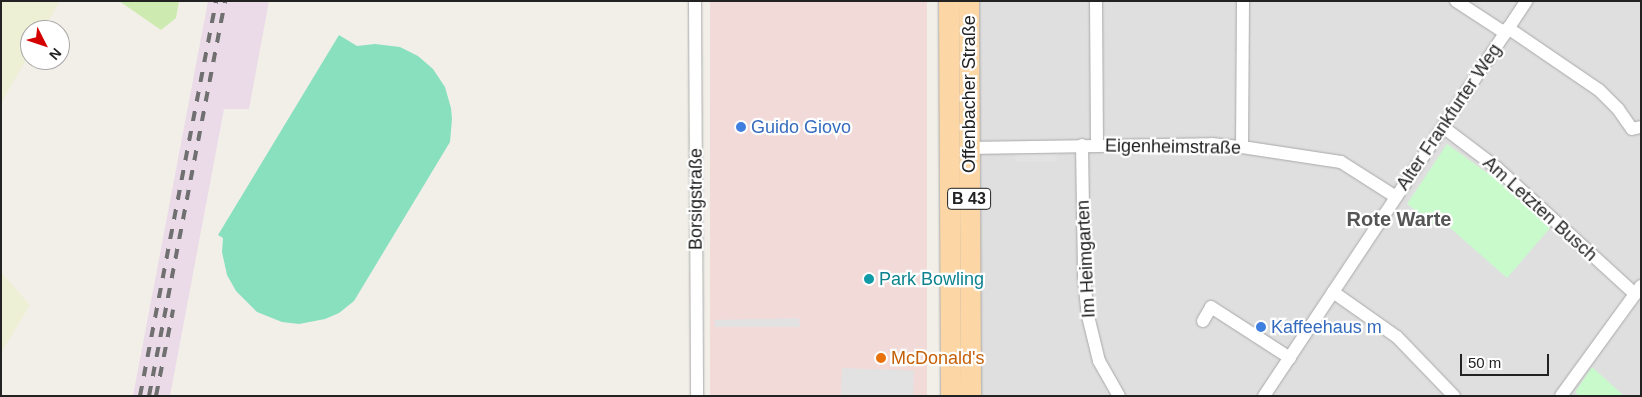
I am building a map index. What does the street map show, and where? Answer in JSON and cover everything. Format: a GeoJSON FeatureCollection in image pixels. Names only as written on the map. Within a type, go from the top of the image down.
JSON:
{"type":"FeatureCollection","features":[{"type":"Feature","properties":{"kind":"main road","name":"Offenbacher Straße"},"geometry":{"type":"LineString","coordinates":[[949,1],[951,396]]}},
{"type":"Feature","properties":{"kind":"main road","name":"Offenbacher Straße"},"geometry":{"type":"LineString","coordinates":[[969,1],[968,148],[971,396]]}},
{"type":"Feature","properties":{"kind":"street","name":"Borsigstraße"},"geometry":{"type":"LineString","coordinates":[[695,1],[697,396]]}},
{"type":"Feature","properties":{"kind":"street"},"geometry":{"type":"LineString","coordinates":[[1096,1],[1097,145]]}},
{"type":"Feature","properties":{"kind":"street"},"geometry":{"type":"LineString","coordinates":[[1242,147],[1243,1]]}},
{"type":"Feature","properties":{"kind":"street"},"geometry":{"type":"LineString","coordinates":[[1456,1],[1507,31],[1598,90],[1618,109],[1632,129],[1641,127]]}},
{"type":"Feature","properties":{"kind":"street","name":"Alter Frankfurter Weg"},"geometry":{"type":"LineString","coordinates":[[1264,396],[1526,1]]}},
{"type":"Feature","properties":{"kind":"street","name":"Am Letzten Busch"},"geometry":{"type":"LineString","coordinates":[[1443,127],[1497,168],[1638,290]]}},
{"type":"Feature","properties":{"kind":"street","name":"Eigenheimstraße"},"geometry":{"type":"LineString","coordinates":[[968,148],[1212,144],[1242,147],[1341,162],[1396,197]]}},
{"type":"Feature","properties":{"kind":"street","name":"Im Heimgarten"},"geometry":{"type":"LineString","coordinates":[[1082,145],[1084,279],[1088,316],[1099,361],[1119,396]]}},
{"type":"Feature","properties":{"kind":"street"},"geometry":{"type":"LineString","coordinates":[[1561,396],[1638,290]]}},
{"type":"Feature","properties":{"kind":"street"},"geometry":{"type":"LineString","coordinates":[[1333,292],[1398,337],[1454,396]]}},
{"type":"Feature","properties":{"kind":"street"},"geometry":{"type":"LineString","coordinates":[[1203,321],[1211,307],[1290,358]]}},
{"type":"Feature","properties":{"kind":"shaded area"},"geometry":{"type":"Polygon","coordinates":[[[208,1],[269,1],[249,109],[224,109],[170,396],[133,396],[208,1]]]}},
{"type":"Feature","properties":{"kind":"shaded area"},"geometry":{"type":"Polygon","coordinates":[[[710,1],[927,1],[927,396],[710,396],[710,1]]]}},
{"type":"Feature","properties":{"kind":"shaded area"},"geometry":{"type":"Polygon","coordinates":[[[949,1],[1641,1],[1641,396],[949,396],[949,1]]]}},
{"type":"Feature","properties":{"kind":"shaded area"},"geometry":{"type":"Polygon","coordinates":[[[1015,152],[1057,152],[1057,162],[1015,162],[1015,152]]]}},
{"type":"Feature","properties":{"kind":"shaded area"},"geometry":{"type":"Polygon","coordinates":[[[799,318],[800,327],[715,327],[715,320],[799,318]]]}},
{"type":"Feature","properties":{"kind":"shaded area"},"geometry":{"type":"Polygon","coordinates":[[[842,368],[914,371],[913,396],[841,396],[842,368]]]}},
{"type":"Feature","properties":{"kind":"green space"},"geometry":{"type":"Polygon","coordinates":[[[1,1],[60,1],[49,20],[20,20],[20,70],[1,103],[1,1]]]}},
{"type":"Feature","properties":{"kind":"green space"},"geometry":{"type":"Polygon","coordinates":[[[119,1],[179,1],[176,18],[161,30],[119,1]]]}},
{"type":"Feature","properties":{"kind":"green space"},"geometry":{"type":"Polygon","coordinates":[[[339,35],[357,46],[375,44],[400,47],[418,56],[433,69],[445,87],[451,108],[450,142],[354,301],[339,313],[325,319],[299,324],[282,322],[257,312],[236,291],[227,275],[222,252],[223,238],[218,235],[339,35]]]}},
{"type":"Feature","properties":{"kind":"green space"},"geometry":{"type":"Polygon","coordinates":[[[1447,144],[1497,180],[1550,228],[1507,278],[1440,219],[1436,226],[1407,204],[1447,144]]]}},
{"type":"Feature","properties":{"kind":"green space"},"geometry":{"type":"Polygon","coordinates":[[[1,272],[30,305],[1,353],[1,272]]]}},
{"type":"Feature","properties":{"kind":"green space"},"geometry":{"type":"Polygon","coordinates":[[[1592,367],[1624,396],[1579,396],[1575,392],[1592,367]]]}},
{"type":"Feature","properties":{"kind":"railway"},"geometry":{"type":"LineString","coordinates":[[140,396],[216,1]]}},
{"type":"Feature","properties":{"kind":"railway"},"geometry":{"type":"LineString","coordinates":[[149,396],[225,1]]}},
{"type":"Feature","properties":{"kind":"railway"},"geometry":{"type":"LineString","coordinates":[[156,396],[173,310]]}},
{"type":"Feature","properties":{"kind":"place","name":"Guido Giovo"},"geometry":{"type":"Point","coordinates":[741,127]}},
{"type":"Feature","properties":{"kind":"place","name":"Park Bowling"},"geometry":{"type":"Point","coordinates":[869,279]}},
{"type":"Feature","properties":{"kind":"place","name":"Kaffeehaus m"},"geometry":{"type":"Point","coordinates":[1261,327]}},
{"type":"Feature","properties":{"kind":"place","name":"McDonald's"},"geometry":{"type":"Point","coordinates":[881,358]}},
{"type":"Feature","properties":{"kind":"district","name":"Rote Warte"},"geometry":{"type":"Point","coordinates":[1399,219]}}]}
